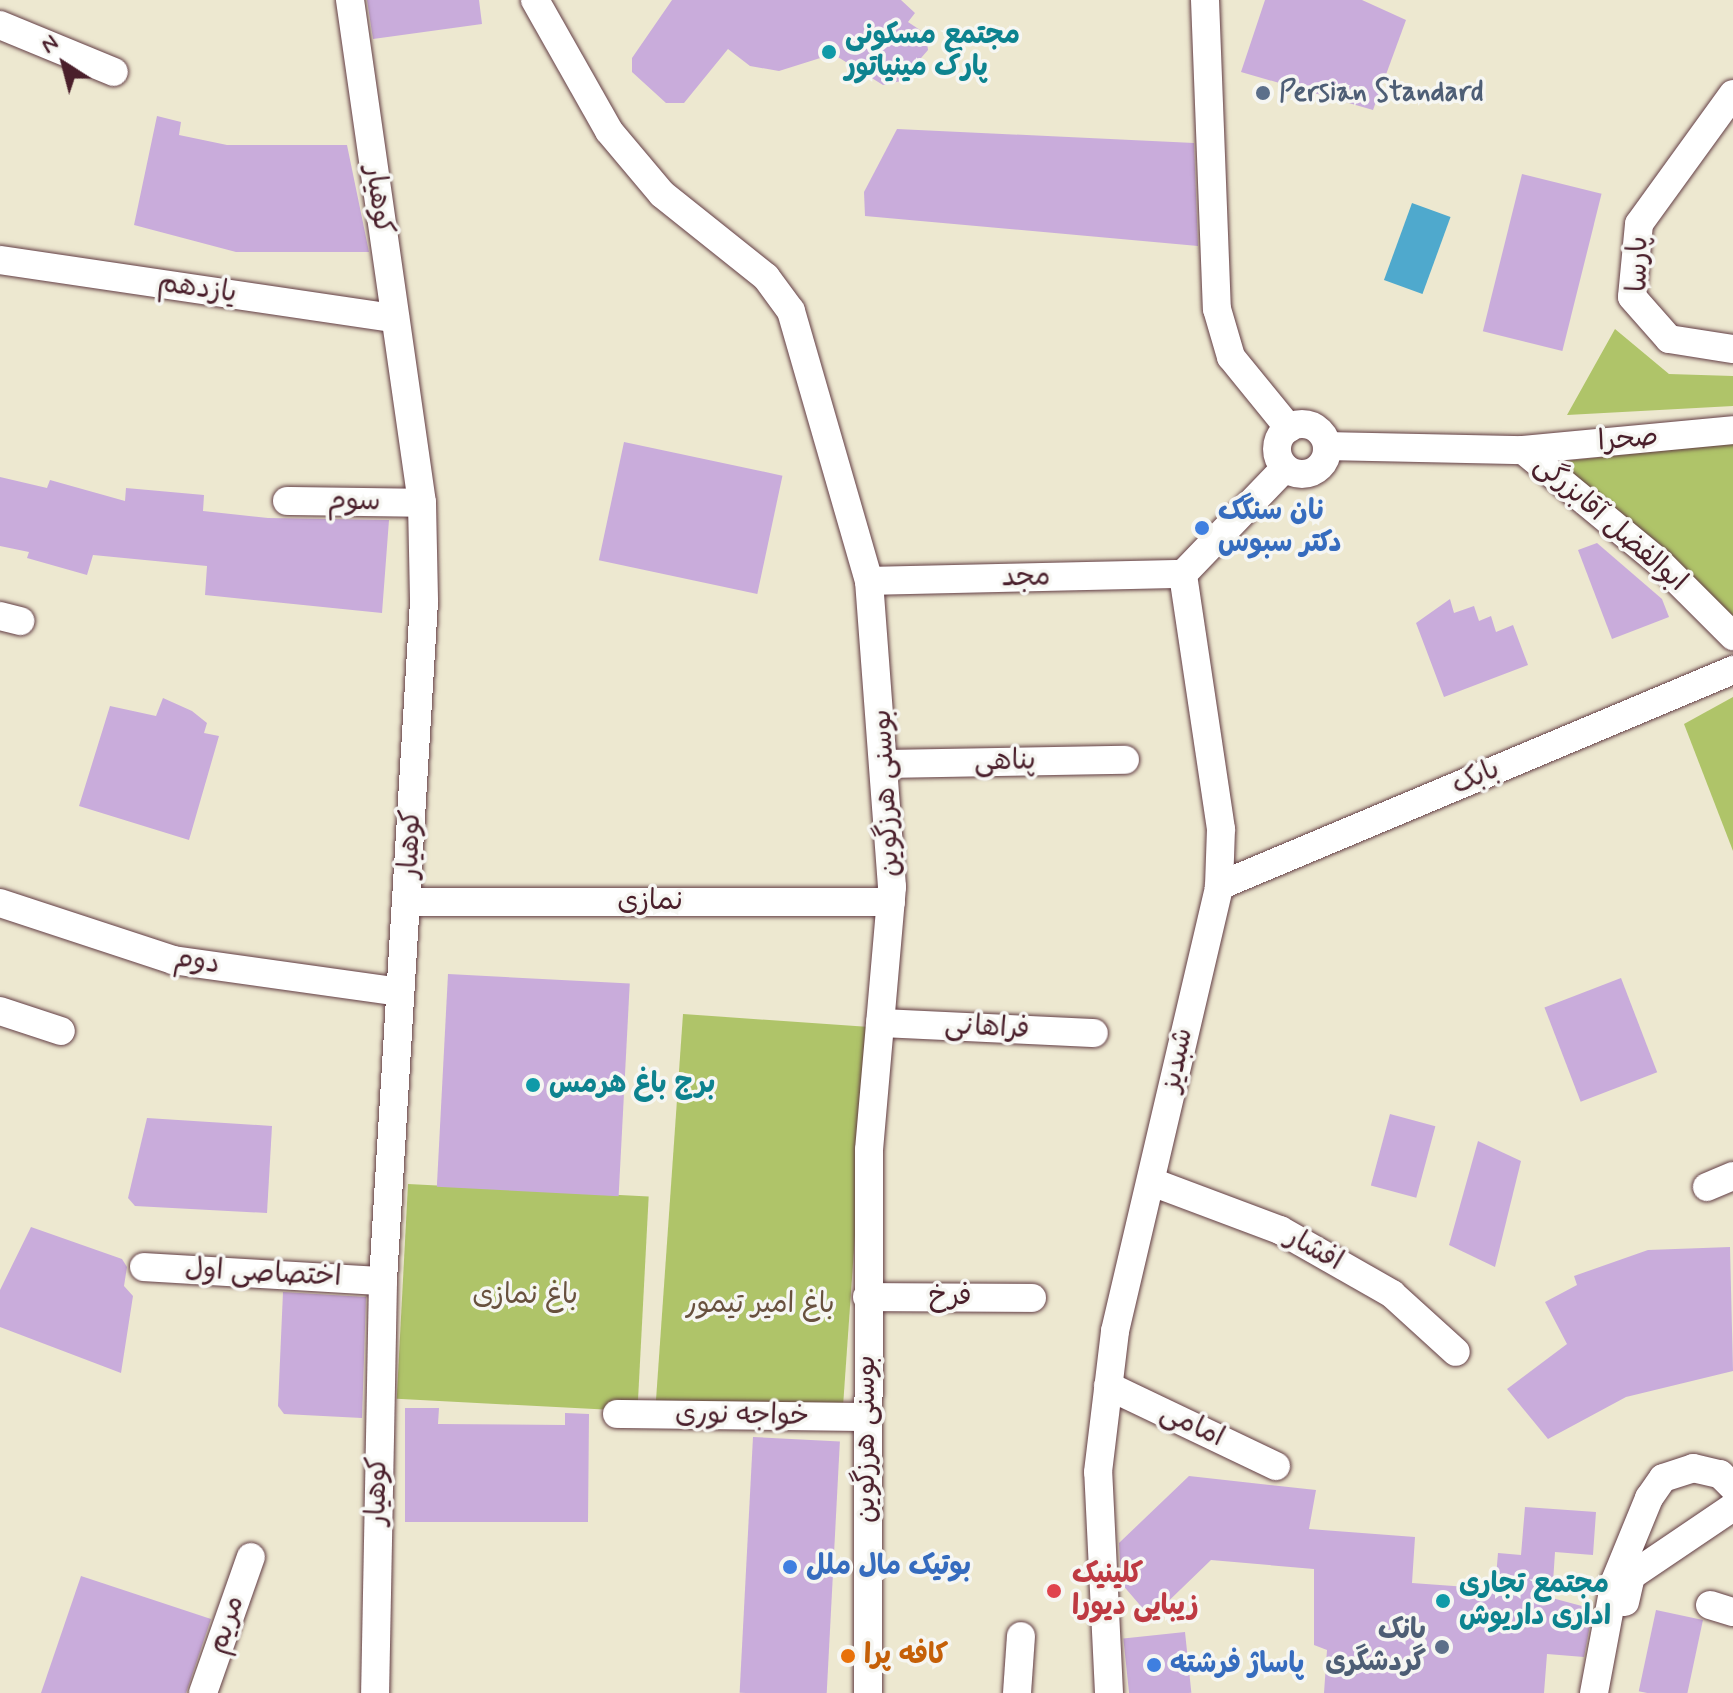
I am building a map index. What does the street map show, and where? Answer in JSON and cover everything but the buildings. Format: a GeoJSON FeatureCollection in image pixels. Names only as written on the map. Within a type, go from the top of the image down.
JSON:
{"type":"FeatureCollection","features":[{"type":"Feature","properties":{"kind":"street","name":"کوهیار"},"geometry":{"type":"LineString","coordinates":[[350,0],[422,503],[409,902],[400,992],[383,1281],[375,1693]]}},
{"type":"Feature","properties":{"kind":"street","name":"بوسنی هرزگوین"},"geometry":{"type":"LineString","coordinates":[[535,0],[609,131],[662,194],[766,277],[791,311],[869,581],[885,764],[891,902],[880,1023],[867,1297],[868,1693]]}},
{"type":"Feature","properties":{"kind":"street"},"geometry":{"type":"LineString","coordinates":[[1205,0],[1217,309],[1231,357],[1289,428],[1318,429],[1327,446],[1313,471],[1285,468]]}},
{"type":"Feature","properties":{"kind":"street"},"geometry":{"type":"LineString","coordinates":[[0,25],[114,72]]}},
{"type":"Feature","properties":{"kind":"street","name":"پارسا"},"geometry":{"type":"LineString","coordinates":[[1733,94],[1639,224],[1632,297],[1669,339],[1733,349]]}},
{"type":"Feature","properties":{"kind":"street","name":"یازدهم"},"geometry":{"type":"LineString","coordinates":[[0,260],[395,318]]}},
{"type":"Feature","properties":{"kind":"street"},"geometry":{"type":"LineString","coordinates":[[1285,468],[1278,442],[1289,428]]}},
{"type":"Feature","properties":{"kind":"street","name":"صحرا"},"geometry":{"type":"LineString","coordinates":[[1523,450],[1733,430]]}},
{"type":"Feature","properties":{"kind":"street","name":"ابوالفضل آقابزرگی"},"geometry":{"type":"LineString","coordinates":[[1327,446],[1523,450],[1659,562],[1733,636]]}},
{"type":"Feature","properties":{"kind":"street"},"geometry":{"type":"LineString","coordinates":[[1183,574],[1285,468]]}},
{"type":"Feature","properties":{"kind":"street","name":"سوم"},"geometry":{"type":"LineString","coordinates":[[287,501],[422,503]]}},
{"type":"Feature","properties":{"kind":"street","name":"مجد"},"geometry":{"type":"LineString","coordinates":[[869,581],[1183,574]]}},
{"type":"Feature","properties":{"kind":"street","name":"شبدیز"},"geometry":{"type":"LineString","coordinates":[[1109,1693],[1098,1472],[1108,1386],[1219,886],[1221,829],[1183,574]]}},
{"type":"Feature","properties":{"kind":"street","name":"بابک"},"geometry":{"type":"LineString","coordinates":[[1219,886],[1733,670]]}},
{"type":"Feature","properties":{"kind":"street","name":"پناهی"},"geometry":{"type":"LineString","coordinates":[[885,764],[1125,760]]}},
{"type":"Feature","properties":{"kind":"street","name":"نمازی"},"geometry":{"type":"LineString","coordinates":[[409,902],[891,902]]}},
{"type":"Feature","properties":{"kind":"street","name":"دوم"},"geometry":{"type":"LineString","coordinates":[[0,903],[173,960],[400,992]]}},
{"type":"Feature","properties":{"kind":"street"},"geometry":{"type":"LineString","coordinates":[[0,1011],[61,1031]]}},
{"type":"Feature","properties":{"kind":"street","name":"فراهانی"},"geometry":{"type":"LineString","coordinates":[[880,1023],[1094,1033]]}},
{"type":"Feature","properties":{"kind":"street"},"geometry":{"type":"LineString","coordinates":[[1707,1187],[1733,1176]]}},
{"type":"Feature","properties":{"kind":"street","name":"افشار"},"geometry":{"type":"LineString","coordinates":[[1152,1182],[1280,1230],[1392,1294],[1456,1352]]}},
{"type":"Feature","properties":{"kind":"street","name":"اختصاصی اول"},"geometry":{"type":"LineString","coordinates":[[144,1267],[383,1281]]}},
{"type":"Feature","properties":{"kind":"street","name":"فرخ"},"geometry":{"type":"LineString","coordinates":[[867,1297],[1032,1298]]}},
{"type":"Feature","properties":{"kind":"street","name":"امامی"},"geometry":{"type":"LineString","coordinates":[[1108,1386],[1276,1466]]}},
{"type":"Feature","properties":{"kind":"street","name":"خواجه نوری"},"geometry":{"type":"LineString","coordinates":[[617,1414],[868,1417]]}},
{"type":"Feature","properties":{"kind":"street"},"geometry":{"type":"LineString","coordinates":[[1594,1693],[1615,1581],[1649,1498],[1663,1478],[1693,1468],[1720,1474],[1733,1487]]}},
{"type":"Feature","properties":{"kind":"street"},"geometry":{"type":"LineString","coordinates":[[1606,1693],[1631,1576],[1733,1507]]}},
{"type":"Feature","properties":{"kind":"street","name":"مریم"},"geometry":{"type":"LineString","coordinates":[[203,1693],[251,1557]]}},
{"type":"Feature","properties":{"kind":"street"},"geometry":{"type":"LineString","coordinates":[[1017,1693],[1021,1636]]}},
{"type":"Feature","properties":{"kind":"green space"},"geometry":{"type":"Polygon","coordinates":[[[1615,329],[1669,374],[1733,376],[1733,406],[1567,415],[1615,329]]]}},
{"type":"Feature","properties":{"kind":"green space"},"geometry":{"type":"Polygon","coordinates":[[[1733,443],[1733,620],[1556,462],[1733,443]]]}},
{"type":"Feature","properties":{"kind":"green space"},"geometry":{"type":"Polygon","coordinates":[[[1733,697],[1733,851],[1684,724],[1733,697]]]}},
{"type":"Feature","properties":{"kind":"green space","name":"باغ امیر تیمور"},"geometry":{"type":"Polygon","coordinates":[[[683,1014],[870,1027],[842,1417],[656,1404],[683,1014]]]}},
{"type":"Feature","properties":{"kind":"green space","name":"باغ نمازی"},"geometry":{"type":"Polygon","coordinates":[[[408,1184],[649,1197],[637,1411],[397,1399],[408,1184]]]}},
{"type":"Feature","properties":{"kind":"water"},"geometry":{"type":"Polygon","coordinates":[[[1412,203],[1451,217],[1422,294],[1384,280],[1412,203]]]}},
{"type":"Feature","properties":{"kind":"place","name":"مجتمع مسکونی پارک مینیاتور"},"geometry":{"type":"Point","coordinates":[829,52]}},
{"type":"Feature","properties":{"kind":"place","name":"Persian Standard"},"geometry":{"type":"Point","coordinates":[1263,93]}},
{"type":"Feature","properties":{"kind":"place","name":"نان سنگک دکتر سبوس"},"geometry":{"type":"Point","coordinates":[1202,528]}},
{"type":"Feature","properties":{"kind":"place","name":"برج باغ هرمس"},"geometry":{"type":"Point","coordinates":[533,1085]}},
{"type":"Feature","properties":{"kind":"place","name":"بوتیک مال ملل"},"geometry":{"type":"Point","coordinates":[790,1567]}},
{"type":"Feature","properties":{"kind":"place","name":"کلینیک زیبایی دیورا"},"geometry":{"type":"Point","coordinates":[1054,1591]}},
{"type":"Feature","properties":{"kind":"place","name":"مجتمع تجاری اداری داریوش"},"geometry":{"type":"Point","coordinates":[1443,1601]}},
{"type":"Feature","properties":{"kind":"place","name":"بانک گردشگری"},"geometry":{"type":"Point","coordinates":[1442,1647]}},
{"type":"Feature","properties":{"kind":"place","name":"کافه پرا"},"geometry":{"type":"Point","coordinates":[848,1656]}},
{"type":"Feature","properties":{"kind":"place","name":"پاساژ فرشته"},"geometry":{"type":"Point","coordinates":[1154,1665]}}]}
